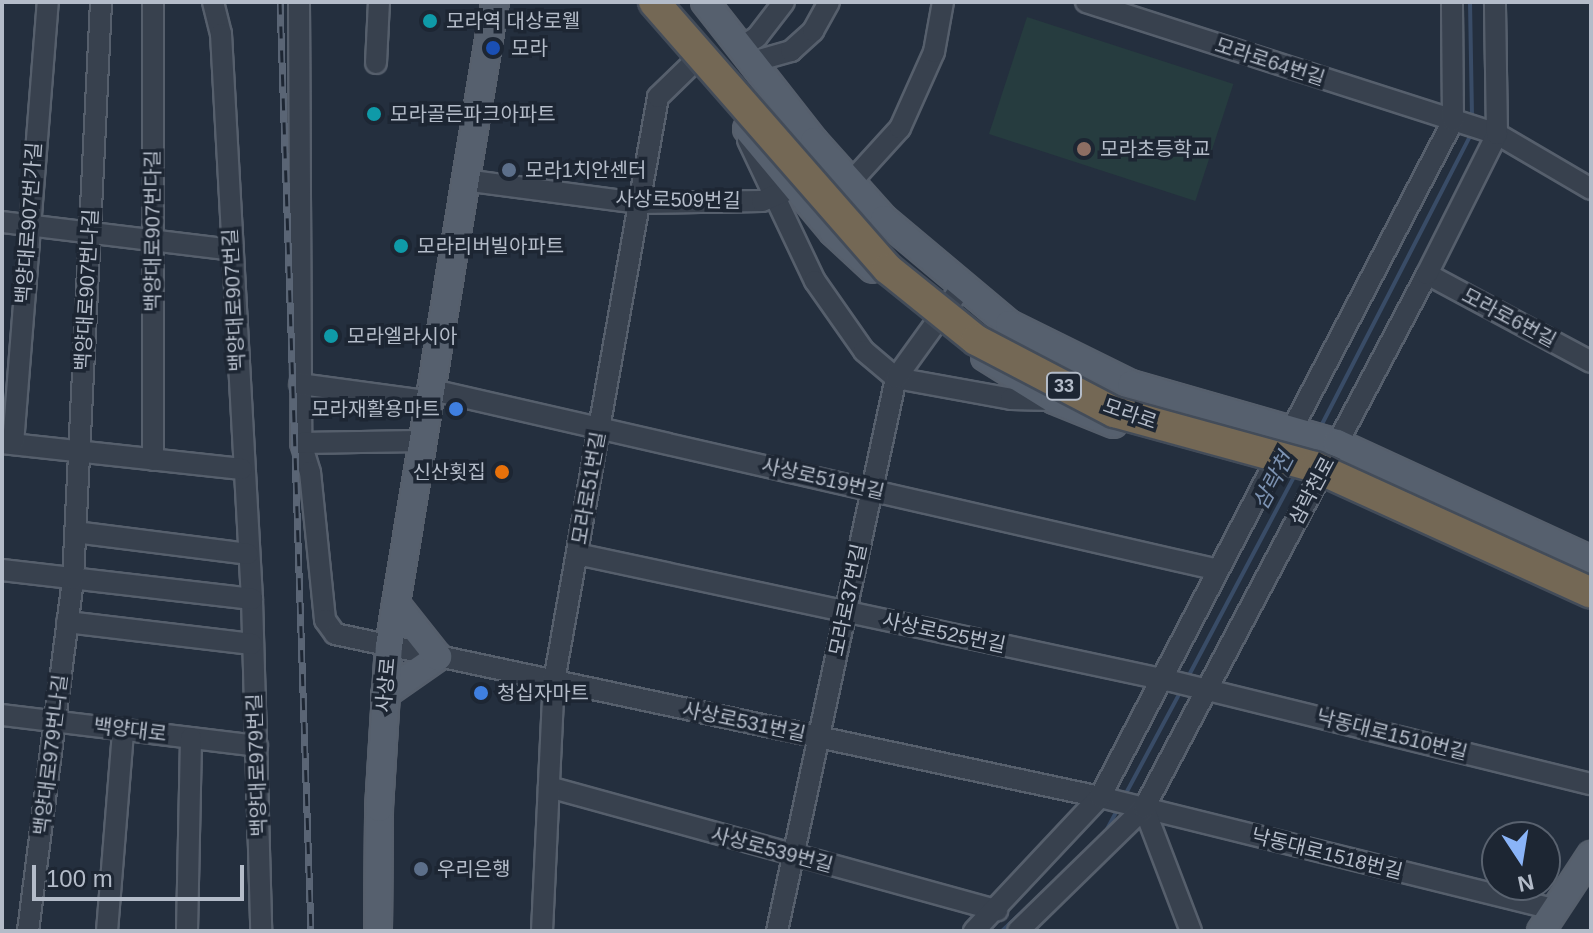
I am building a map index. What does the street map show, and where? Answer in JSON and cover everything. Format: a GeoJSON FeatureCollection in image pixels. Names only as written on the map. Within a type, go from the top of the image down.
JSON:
{"type":"FeatureCollection","features":[{"type":"Feature","properties":{"kind":"highway","name":"모라로"},"geometry":{"type":"LineString","coordinates":[[654,2],[888,269],[976,340],[1114,412],[1315,467],[1591,593]]}},
{"type":"Feature","properties":{"kind":"highway","name":"모라로"},"geometry":{"type":"LineString","coordinates":[[677,2],[897,255],[986,325],[1127,397],[1320,452],[1591,571]]}},
{"type":"Feature","properties":{"kind":"main road","name":"사상로"},"geometry":{"type":"LineString","coordinates":[[378,931],[389,646],[427,395],[495,2]]}},
{"type":"Feature","properties":{"kind":"main road","name":"모라로"},"geometry":{"type":"LineString","coordinates":[[638,2],[739,119],[784,192],[934,322],[1054,400],[1168,442],[1294,475],[1591,601]]}},
{"type":"Feature","properties":{"kind":"main road","name":"모라로"},"geometry":{"type":"LineString","coordinates":[[711,5],[746,55],[850,183],[961,288],[1022,331],[1131,384],[1315,436],[1591,560]]}},
{"type":"Feature","properties":{"kind":"main road"},"geometry":{"type":"LineString","coordinates":[[385,694],[438,657],[396,604]]}},
{"type":"Feature","properties":{"kind":"main road"},"geometry":{"type":"LineString","coordinates":[[1548,921],[1591,855]]}},
{"type":"Feature","properties":{"kind":"street","name":"백양대로907번가길"},"geometry":{"type":"LineString","coordinates":[[8,443],[48,2]]}},
{"type":"Feature","properties":{"kind":"street","name":"백양대로907번나길"},"geometry":{"type":"LineString","coordinates":[[73,579],[101,2]]}},
{"type":"Feature","properties":{"kind":"street","name":"백양대로907번다길"},"geometry":{"type":"LineString","coordinates":[[153,2],[153,460]]}},
{"type":"Feature","properties":{"kind":"street","name":"백양대로907번길"},"geometry":{"type":"LineString","coordinates":[[213,2],[221,34],[242,469],[252,599]]}},
{"type":"Feature","properties":{"kind":"street","name":"사상로531번길"},"geometry":{"type":"LineString","coordinates":[[299,2],[301,443],[310,472],[325,620],[348,640],[389,646],[1122,803]]}},
{"type":"Feature","properties":{"kind":"street"},"geometry":{"type":"LineString","coordinates":[[376,63],[379,2]]}},
{"type":"Feature","properties":{"kind":"street"},"geometry":{"type":"LineString","coordinates":[[746,55],[784,2]]}},
{"type":"Feature","properties":{"kind":"street"},"geometry":{"type":"LineString","coordinates":[[746,55],[791,51],[813,31],[829,2]]}},
{"type":"Feature","properties":{"kind":"street"},"geometry":{"type":"LineString","coordinates":[[850,183],[900,128],[934,52],[943,2]]}},
{"type":"Feature","properties":{"kind":"street","name":"모라로64번길"},"geometry":{"type":"LineString","coordinates":[[1086,2],[1473,127],[1591,189]]}},
{"type":"Feature","properties":{"kind":"street","name":"삼락천로"},"geometry":{"type":"LineString","coordinates":[[1018,931],[1122,803],[1200,688],[1294,475],[1473,127],[1452,2]]}},
{"type":"Feature","properties":{"kind":"street","name":"삼락천로"},"geometry":{"type":"LineString","coordinates":[[974,931],[1122,803],[1166,680],[1218,570],[1294,475],[1315,436],[1427,274],[1473,127],[1495,2]]}},
{"type":"Feature","properties":{"kind":"street","name":"모라로51번길"},"geometry":{"type":"LineString","coordinates":[[542,931],[554,681],[658,97],[693,63]]}},
{"type":"Feature","properties":{"kind":"street","name":"사상로509번길"},"geometry":{"type":"LineString","coordinates":[[464,180],[639,203],[762,201],[784,192]]}},
{"type":"Feature","properties":{"kind":"street"},"geometry":{"type":"LineString","coordinates":[[784,192],[815,281],[864,351],[896,378],[1011,399],[1054,400]]}},
{"type":"Feature","properties":{"kind":"street"},"geometry":{"type":"LineString","coordinates":[[2,222],[232,250]]}},
{"type":"Feature","properties":{"kind":"street","name":"모라로6번길"},"geometry":{"type":"LineString","coordinates":[[1427,274],[1591,362]]}},
{"type":"Feature","properties":{"kind":"street","name":"모라로37번길"},"geometry":{"type":"LineString","coordinates":[[777,931],[896,378],[961,288]]}},
{"type":"Feature","properties":{"kind":"street"},"geometry":{"type":"LineString","coordinates":[[300,384],[427,395]]}},
{"type":"Feature","properties":{"kind":"street","name":"사상로519번길"},"geometry":{"type":"LineString","coordinates":[[427,395],[599,428],[1218,570]]}},
{"type":"Feature","properties":{"kind":"street"},"geometry":{"type":"LineString","coordinates":[[301,443],[420,441]]}},
{"type":"Feature","properties":{"kind":"street"},"geometry":{"type":"LineString","coordinates":[[8,443],[242,469]]}},
{"type":"Feature","properties":{"kind":"street"},"geometry":{"type":"LineString","coordinates":[[75,532],[248,554]]}},
{"type":"Feature","properties":{"kind":"street","name":"사상로525번길"},"geometry":{"type":"LineString","coordinates":[[577,554],[1200,688]]}},
{"type":"Feature","properties":{"kind":"street"},"geometry":{"type":"LineString","coordinates":[[2,570],[252,599]]}},
{"type":"Feature","properties":{"kind":"street","name":"백양대로979번나길"},"geometry":{"type":"LineString","coordinates":[[28,931],[73,579]]}},
{"type":"Feature","properties":{"kind":"street","name":"백양대로979번길"},"geometry":{"type":"LineString","coordinates":[[252,599],[261,931]]}},
{"type":"Feature","properties":{"kind":"street"},"geometry":{"type":"LineString","coordinates":[[67,622],[252,644]]}},
{"type":"Feature","properties":{"kind":"street","name":"낙동대로1510번길"},"geometry":{"type":"LineString","coordinates":[[1200,688],[1591,784]]}},
{"type":"Feature","properties":{"kind":"street","name":"백양대로"},"geometry":{"type":"LineString","coordinates":[[2,715],[257,746]]}},
{"type":"Feature","properties":{"kind":"street"},"geometry":{"type":"LineString","coordinates":[[107,931],[123,730]]}},
{"type":"Feature","properties":{"kind":"street"},"geometry":{"type":"LineString","coordinates":[[187,931],[191,738]]}},
{"type":"Feature","properties":{"kind":"street","name":"사상로539번길"},"geometry":{"type":"LineString","coordinates":[[549,787],[997,910]]}},
{"type":"Feature","properties":{"kind":"street"},"geometry":{"type":"LineString","coordinates":[[1122,803],[1191,931]]}},
{"type":"Feature","properties":{"kind":"street","name":"낙동대로1518번길"},"geometry":{"type":"LineString","coordinates":[[1122,803],[1548,921]]}},
{"type":"Feature","properties":{"kind":"green space"},"geometry":{"type":"Polygon","coordinates":[[[1027,17],[1233,84],[1195,201],[989,134],[1027,17]]]}},
{"type":"Feature","properties":{"kind":"waterway","name":"삼락천"},"geometry":{"type":"LineString","coordinates":[[1470,2],[1472,120]]}},
{"type":"Feature","properties":{"kind":"waterway","name":"삼락천"},"geometry":{"type":"LineString","coordinates":[[1319,430],[1472,132]]}},
{"type":"Feature","properties":{"kind":"waterway","name":"삼락천"},"geometry":{"type":"LineString","coordinates":[[1188,677],[1296,473]]}},
{"type":"Feature","properties":{"kind":"waterway","name":"삼락천"},"geometry":{"type":"LineString","coordinates":[[1124,797],[1182,689]]}},
{"type":"Feature","properties":{"kind":"waterway","name":"삼락천"},"geometry":{"type":"LineString","coordinates":[[1105,833],[1118,809]]}},
{"type":"Feature","properties":{"kind":"waterway","name":"삼락천"},"geometry":{"type":"LineString","coordinates":[[1002,931],[1061,875]]}},
{"type":"Feature","properties":{"kind":"railway"},"geometry":{"type":"LineString","coordinates":[[280,2],[311,931]]}},
{"type":"Feature","properties":{"kind":"place","name":"모라역 대상로웰"},"geometry":{"type":"Point","coordinates":[430,21]}},
{"type":"Feature","properties":{"kind":"place","name":"모라"},"geometry":{"type":"Point","coordinates":[493,48]}},
{"type":"Feature","properties":{"kind":"place","name":"모라골든파크아파트"},"geometry":{"type":"Point","coordinates":[374,114]}},
{"type":"Feature","properties":{"kind":"place","name":"모라초등학교"},"geometry":{"type":"Point","coordinates":[1084,149]}},
{"type":"Feature","properties":{"kind":"place","name":"모라1치안센터"},"geometry":{"type":"Point","coordinates":[509,170]}},
{"type":"Feature","properties":{"kind":"place","name":"모라리버빌아파트"},"geometry":{"type":"Point","coordinates":[401,246]}},
{"type":"Feature","properties":{"kind":"place","name":"모라엘라시아"},"geometry":{"type":"Point","coordinates":[331,336]}},
{"type":"Feature","properties":{"kind":"place","name":"모라재활용마트"},"geometry":{"type":"Point","coordinates":[456,409]}},
{"type":"Feature","properties":{"kind":"place","name":"신산횟집"},"geometry":{"type":"Point","coordinates":[502,472]}},
{"type":"Feature","properties":{"kind":"place","name":"청십자마트"},"geometry":{"type":"Point","coordinates":[481,693]}},
{"type":"Feature","properties":{"kind":"place","name":"우리은행"},"geometry":{"type":"Point","coordinates":[421,869]}}]}
